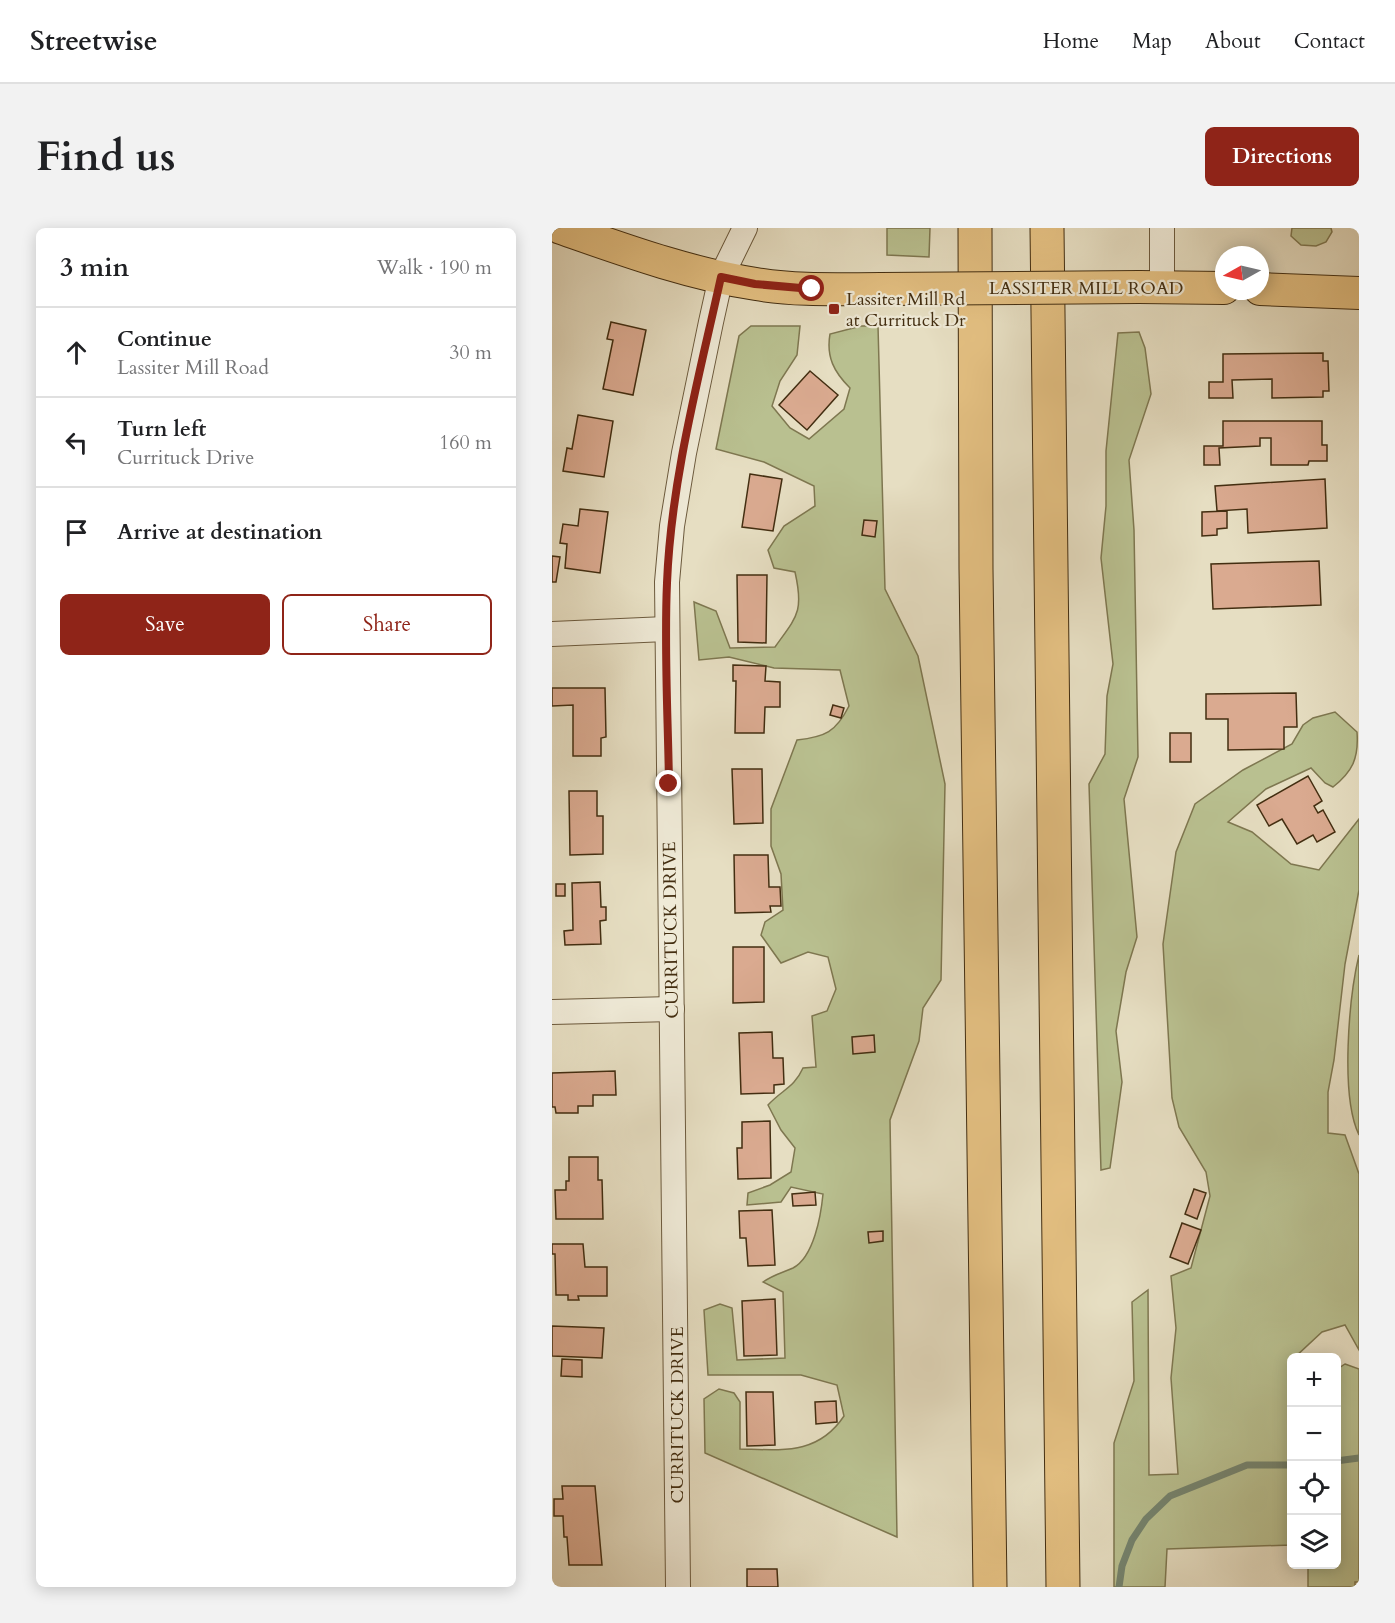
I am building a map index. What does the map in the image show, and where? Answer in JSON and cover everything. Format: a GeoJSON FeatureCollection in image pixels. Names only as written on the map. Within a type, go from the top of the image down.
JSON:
{"type":"FeatureCollection","features":[{"type":"Feature","properties":{"kind":"highway"},"geometry":{"type":"LineString","coordinates":[[975,228],[976,569],[990,1587]]}},
{"type":"Feature","properties":{"kind":"highway"},"geometry":{"type":"LineString","coordinates":[[1047,228],[1063,1587]]}},
{"type":"Feature","properties":{"kind":"main road","name":"LASSITER MILL ROAD"},"geometry":{"type":"LineString","coordinates":[[561,228],[721,277],[791,289],[1215,288]]}},
{"type":"Feature","properties":{"kind":"main road"},"geometry":{"type":"LineString","coordinates":[[1269,289],[1359,293]]}},
{"type":"Feature","properties":{"kind":"street","name":"CURRITUCK DRIVE"},"geometry":{"type":"LineString","coordinates":[[678,1587],[667,582],[672,526],[684,453],[721,277],[745,228]]}},
{"type":"Feature","properties":{"kind":"street"},"geometry":{"type":"LineString","coordinates":[[1151,288],[1162,228]]}},
{"type":"Feature","properties":{"kind":"street"},"geometry":{"type":"LineString","coordinates":[[552,634],[666,629]]}},
{"type":"Feature","properties":{"kind":"street"},"geometry":{"type":"LineString","coordinates":[[552,1012],[672,1009]]}},
{"type":"Feature","properties":{"kind":"green space"},"geometry":{"type":"Polygon","coordinates":[[[887,228],[930,228],[929,257],[887,255],[887,228]]]}},
{"type":"Feature","properties":{"kind":"green space"},"geometry":{"type":"Polygon","coordinates":[[[1292,228],[1331,228],[1332,232],[1326,242],[1316,246],[1301,245],[1291,236],[1292,228]]]}},
{"type":"Feature","properties":{"kind":"green space"},"geometry":{"type":"Polygon","coordinates":[[[751,326],[800,326],[797,355],[780,381],[772,406],[790,428],[809,439],[844,409],[850,388],[832,364],[829,350],[830,334],[861,326],[878,326],[885,589],[918,656],[945,784],[941,980],[923,1008],[919,1041],[890,1120],[897,1537],[705,1453],[704,1399],[719,1389],[734,1393],[740,1402],[740,1449],[771,1450],[798,1448],[811,1444],[834,1429],[844,1416],[837,1385],[801,1375],[708,1375],[704,1310],[720,1304],[732,1308],[737,1360],[785,1358],[783,1292],[763,1282],[800,1263],[811,1245],[818,1224],[823,1194],[791,1187],[781,1202],[747,1205],[748,1193],[770,1185],[791,1172],[795,1148],[781,1130],[768,1105],[792,1084],[803,1068],[816,1067],[812,1016],[827,1011],[836,989],[828,957],[808,952],[781,963],[761,935],[765,922],[783,910],[781,874],[771,846],[771,809],[797,740],[829,732],[839,722],[849,706],[840,670],[774,668],[729,657],[699,660],[694,602],[716,611],[730,648],[775,647],[797,613],[799,596],[795,572],[774,568],[768,550],[784,526],[815,506],[814,486],[764,462],[716,449],[739,336],[751,326]]]}},
{"type":"Feature","properties":{"kind":"green space"},"geometry":{"type":"Polygon","coordinates":[[[1139,332],[1145,348],[1151,394],[1129,460],[1134,530],[1138,757],[1124,799],[1137,937],[1126,972],[1116,1031],[1122,1082],[1110,1168],[1101,1170],[1089,784],[1105,754],[1107,696],[1113,664],[1101,558],[1106,506],[1106,451],[1118,333],[1139,332]]]}},
{"type":"Feature","properties":{"kind":"green space"},"geometry":{"type":"Polygon","coordinates":[[[1335,712],[1357,732],[1357,750],[1353,764],[1345,776],[1333,787],[1325,783],[1311,768],[1266,789],[1228,822],[1252,832],[1291,864],[1319,870],[1359,819],[1359,890],[1345,964],[1328,1092],[1328,1133],[1345,1135],[1359,1174],[1359,1350],[1345,1325],[1322,1332],[1299,1353],[1287,1353],[1287,1545],[1167,1549],[1165,1587],[1114,1587],[1114,1443],[1134,1381],[1132,1302],[1148,1290],[1149,1475],[1178,1474],[1171,1378],[1176,1328],[1171,1276],[1191,1268],[1210,1196],[1206,1172],[1179,1127],[1172,1098],[1163,944],[1176,852],[1195,804],[1243,770],[1292,744],[1303,725],[1313,718],[1335,712]]]}},
{"type":"Feature","properties":{"kind":"green space"},"geometry":{"type":"Polygon","coordinates":[[[1359,955],[1359,1135],[1353,1118],[1350,1096],[1348,1046],[1352,995],[1359,955]]]}},
{"type":"Feature","properties":{"kind":"green space"},"geometry":{"type":"Polygon","coordinates":[[[1345,1364],[1359,1369],[1359,1582],[1355,1582],[1355,1587],[1308,1587],[1308,1569],[1341,1569],[1341,1367],[1345,1364]]]}},
{"type":"Feature","properties":{"kind":"building"},"geometry":{"type":"Polygon","coordinates":[[[611,322],[646,330],[633,395],[603,389],[613,340],[607,339],[611,322]]]}},
{"type":"Feature","properties":{"kind":"building"},"geometry":{"type":"Polygon","coordinates":[[[1323,353],[1323,361],[1328,361],[1329,391],[1323,391],[1323,397],[1272,398],[1272,379],[1232,380],[1233,398],[1209,398],[1209,382],[1223,382],[1223,354],[1323,353]]]}},
{"type":"Feature","properties":{"kind":"building"},"geometry":{"type":"Polygon","coordinates":[[[810,371],[838,395],[807,430],[779,405],[810,371]]]}},
{"type":"Feature","properties":{"kind":"building"},"geometry":{"type":"Polygon","coordinates":[[[578,415],[613,421],[604,477],[563,471],[567,448],[572,449],[578,415]]]}},
{"type":"Feature","properties":{"kind":"building"},"geometry":{"type":"Polygon","coordinates":[[[1223,421],[1322,421],[1322,445],[1327,445],[1327,461],[1309,461],[1308,465],[1271,465],[1271,438],[1260,438],[1260,446],[1219,448],[1220,465],[1204,465],[1204,446],[1223,446],[1223,421]]]}},
{"type":"Feature","properties":{"kind":"building"},"geometry":{"type":"Polygon","coordinates":[[[750,474],[782,479],[773,531],[742,527],[750,474]]]}},
{"type":"Feature","properties":{"kind":"building"},"geometry":{"type":"Polygon","coordinates":[[[1325,479],[1327,528],[1248,533],[1247,509],[1217,511],[1215,486],[1325,479]]]}},
{"type":"Feature","properties":{"kind":"building"},"geometry":{"type":"Polygon","coordinates":[[[580,509],[608,512],[600,573],[565,568],[567,544],[560,543],[563,524],[578,526],[580,509]]]}},
{"type":"Feature","properties":{"kind":"building"},"geometry":{"type":"Polygon","coordinates":[[[1227,511],[1227,528],[1217,529],[1217,535],[1202,536],[1202,512],[1227,511]]]}},
{"type":"Feature","properties":{"kind":"building"},"geometry":{"type":"Polygon","coordinates":[[[864,520],[877,521],[875,537],[862,535],[864,520]]]}},
{"type":"Feature","properties":{"kind":"building"},"geometry":{"type":"Polygon","coordinates":[[[552,556],[560,557],[556,582],[552,582],[552,556]]]}},
{"type":"Feature","properties":{"kind":"building"},"geometry":{"type":"Polygon","coordinates":[[[1319,561],[1321,605],[1213,609],[1211,564],[1319,561]]]}},
{"type":"Feature","properties":{"kind":"building"},"geometry":{"type":"Polygon","coordinates":[[[737,575],[767,575],[766,643],[738,642],[737,575]]]}},
{"type":"Feature","properties":{"kind":"building"},"geometry":{"type":"Polygon","coordinates":[[[733,665],[766,666],[765,681],[780,682],[780,707],[765,707],[764,733],[735,733],[736,681],[733,681],[733,665]]]}},
{"type":"Feature","properties":{"kind":"building"},"geometry":{"type":"Polygon","coordinates":[[[552,688],[605,688],[606,737],[601,738],[601,756],[573,756],[573,705],[552,706],[552,688]]]}},
{"type":"Feature","properties":{"kind":"building"},"geometry":{"type":"Polygon","coordinates":[[[1296,693],[1297,727],[1284,727],[1284,749],[1228,750],[1228,719],[1206,719],[1206,694],[1296,693]]]}},
{"type":"Feature","properties":{"kind":"building"},"geometry":{"type":"Polygon","coordinates":[[[833,705],[844,708],[841,718],[830,715],[833,705]]]}},
{"type":"Feature","properties":{"kind":"building"},"geometry":{"type":"Polygon","coordinates":[[[1170,733],[1191,733],[1191,762],[1170,762],[1170,733]]]}},
{"type":"Feature","properties":{"kind":"building"},"geometry":{"type":"Polygon","coordinates":[[[732,769],[762,769],[763,823],[734,824],[732,769]]]}},
{"type":"Feature","properties":{"kind":"building"},"geometry":{"type":"Polygon","coordinates":[[[1308,776],[1322,801],[1314,806],[1318,813],[1323,810],[1335,832],[1317,842],[1313,835],[1297,844],[1282,819],[1269,826],[1257,805],[1308,776]]]}},
{"type":"Feature","properties":{"kind":"building"},"geometry":{"type":"Polygon","coordinates":[[[569,791],[597,791],[597,816],[603,816],[603,854],[570,855],[569,791]]]}},
{"type":"Feature","properties":{"kind":"building"},"geometry":{"type":"Polygon","coordinates":[[[734,855],[768,855],[769,887],[780,887],[781,906],[770,906],[771,912],[735,913],[734,855]]]}},
{"type":"Feature","properties":{"kind":"building"},"geometry":{"type":"Polygon","coordinates":[[[600,882],[601,907],[606,907],[606,920],[600,921],[601,944],[565,945],[564,931],[573,930],[572,883],[600,882]]]}},
{"type":"Feature","properties":{"kind":"building"},"geometry":{"type":"Polygon","coordinates":[[[556,884],[565,884],[565,896],[556,896],[556,884]]]}},
{"type":"Feature","properties":{"kind":"building"},"geometry":{"type":"Polygon","coordinates":[[[733,947],[764,947],[764,1002],[733,1003],[733,947]]]}},
{"type":"Feature","properties":{"kind":"building"},"geometry":{"type":"Polygon","coordinates":[[[772,1032],[773,1058],[783,1058],[784,1084],[774,1085],[774,1093],[741,1094],[739,1033],[772,1032]]]}},
{"type":"Feature","properties":{"kind":"building"},"geometry":{"type":"Polygon","coordinates":[[[874,1035],[875,1052],[853,1054],[852,1037],[874,1035]]]}},
{"type":"Feature","properties":{"kind":"building"},"geometry":{"type":"Polygon","coordinates":[[[615,1071],[616,1095],[593,1095],[593,1106],[578,1106],[578,1113],[556,1113],[555,1107],[552,1107],[552,1073],[615,1071]]]}},
{"type":"Feature","properties":{"kind":"building"},"geometry":{"type":"Polygon","coordinates":[[[770,1121],[771,1178],[738,1179],[737,1148],[742,1148],[742,1122],[770,1121]]]}},
{"type":"Feature","properties":{"kind":"building"},"geometry":{"type":"Polygon","coordinates":[[[569,1157],[598,1157],[598,1180],[602,1180],[603,1219],[556,1219],[555,1190],[566,1190],[566,1181],[569,1181],[569,1157]]]}},
{"type":"Feature","properties":{"kind":"building"},"geometry":{"type":"Polygon","coordinates":[[[1194,1189],[1206,1193],[1197,1219],[1185,1214],[1194,1189]]]}},
{"type":"Feature","properties":{"kind":"building"},"geometry":{"type":"Polygon","coordinates":[[[815,1192],[816,1205],[793,1206],[792,1194],[815,1192]]]}},
{"type":"Feature","properties":{"kind":"building"},"geometry":{"type":"Polygon","coordinates":[[[772,1210],[775,1265],[748,1266],[746,1238],[740,1238],[739,1211],[772,1210]]]}},
{"type":"Feature","properties":{"kind":"building"},"geometry":{"type":"Polygon","coordinates":[[[1182,1223],[1201,1230],[1188,1264],[1170,1257],[1182,1223]]]}},
{"type":"Feature","properties":{"kind":"building"},"geometry":{"type":"Polygon","coordinates":[[[883,1231],[883,1241],[869,1243],[868,1232],[883,1231]]]}},
{"type":"Feature","properties":{"kind":"building"},"geometry":{"type":"Polygon","coordinates":[[[552,1244],[583,1244],[585,1267],[607,1267],[607,1296],[578,1296],[579,1300],[568,1300],[568,1295],[556,1295],[555,1254],[552,1254],[552,1244]]]}},
{"type":"Feature","properties":{"kind":"building"},"geometry":{"type":"Polygon","coordinates":[[[775,1299],[777,1355],[744,1356],[742,1301],[775,1299]]]}},
{"type":"Feature","properties":{"kind":"building"},"geometry":{"type":"Polygon","coordinates":[[[552,1326],[604,1328],[602,1358],[552,1356],[552,1326]]]}},
{"type":"Feature","properties":{"kind":"building"},"geometry":{"type":"Polygon","coordinates":[[[562,1359],[582,1360],[582,1377],[561,1376],[562,1359]]]}},
{"type":"Feature","properties":{"kind":"building"},"geometry":{"type":"Polygon","coordinates":[[[746,1392],[773,1392],[775,1445],[747,1446],[746,1392]]]}},
{"type":"Feature","properties":{"kind":"building"},"geometry":{"type":"Polygon","coordinates":[[[836,1401],[837,1422],[816,1424],[815,1402],[836,1401]]]}},
{"type":"Feature","properties":{"kind":"building"},"geometry":{"type":"Polygon","coordinates":[[[562,1486],[595,1486],[602,1565],[569,1565],[563,1516],[554,1516],[554,1499],[563,1499],[562,1486]]]}},
{"type":"Feature","properties":{"kind":"building"},"geometry":{"type":"Polygon","coordinates":[[[747,1569],[777,1569],[778,1587],[747,1587],[747,1569]]]}},
{"type":"Feature","properties":{"kind":"waterway"},"geometry":{"type":"LineString","coordinates":[[1341,1460],[1359,1458]]}},
{"type":"Feature","properties":{"kind":"waterway"},"geometry":{"type":"LineString","coordinates":[[1119,1587],[1122,1566],[1132,1540],[1146,1519],[1170,1496],[1247,1465],[1287,1465]]}},
{"type":"Feature","properties":{"kind":"place","name":"Lassiter Mill Rd at Currituck Dr"},"geometry":{"type":"Point","coordinates":[834,309]}},
{"type":"Feature","properties":{"kind":"route"},"geometry":{"type":"LineString","coordinates":[[669,784],[666,629],[672,526],[684,453],[721,277],[791,289],[812,289]]}}]}
